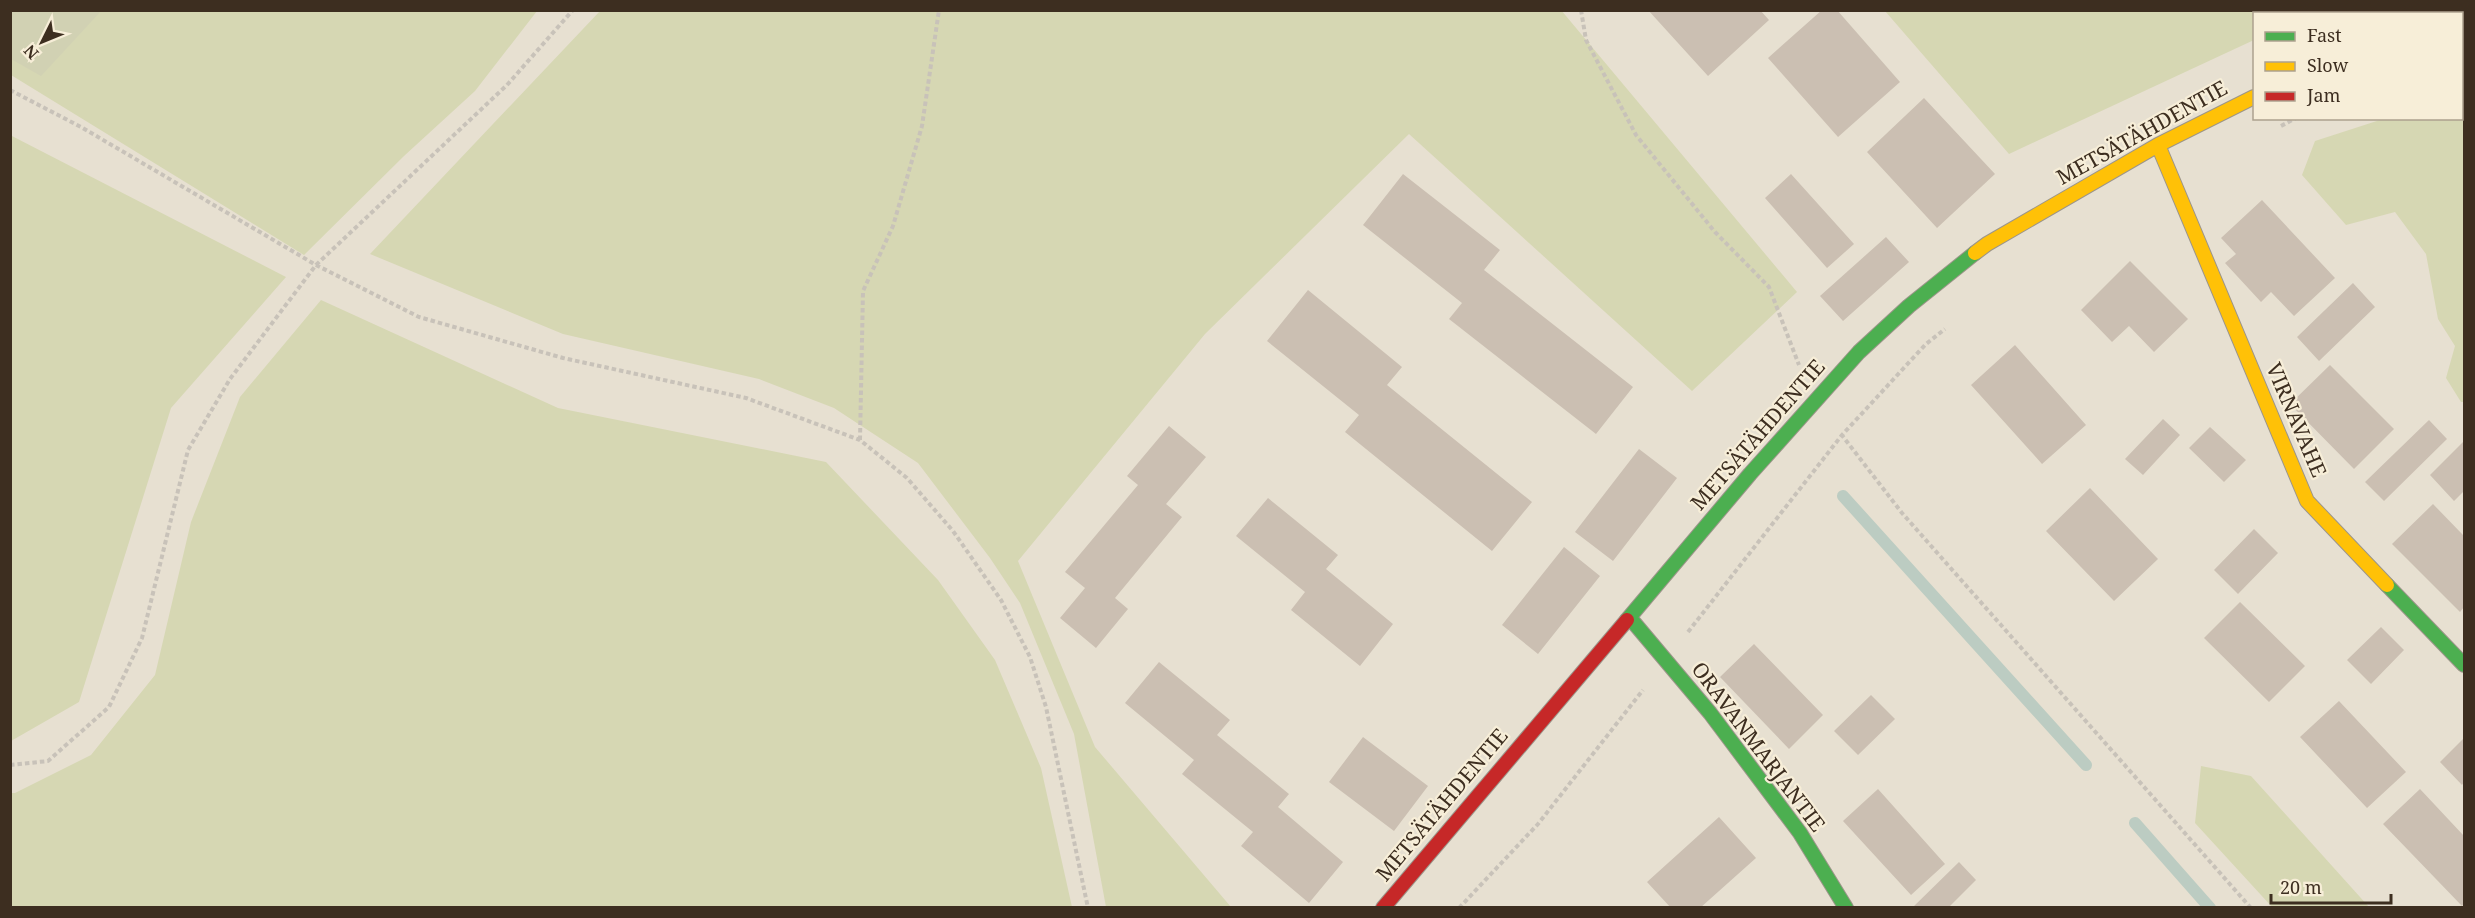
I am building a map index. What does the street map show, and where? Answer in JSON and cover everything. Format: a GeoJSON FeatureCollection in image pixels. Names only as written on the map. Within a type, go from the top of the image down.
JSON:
{"type":"FeatureCollection","features":[{"type":"Feature","properties":{"kind":"main road","name":"METSÄTÄHDENTIE"},"geometry":{"type":"LineString","coordinates":[[1383,908],[1750,474],[1859,352],[1909,306],[1987,244],[2158,145],[2253,98]]}},
{"type":"Feature","properties":{"kind":"main road","name":"VIRNAVAHE"},"geometry":{"type":"LineString","coordinates":[[2158,145],[2307,501],[2464,665]]}},
{"type":"Feature","properties":{"kind":"main road","name":"ORAVANMARJANTIE"},"geometry":{"type":"LineString","coordinates":[[1630,618],[1710,713],[1800,833],[1846,908]]}},
{"type":"Feature","properties":{"kind":"path"},"geometry":{"type":"LineString","coordinates":[[10,765],[48,761],[109,707],[142,638],[188,450],[230,379],[316,265],[507,85],[573,10]]}},
{"type":"Feature","properties":{"kind":"path"},"geometry":{"type":"LineString","coordinates":[[860,440],[863,291],[893,226],[922,126],[939,10]]}},
{"type":"Feature","properties":{"kind":"path"},"geometry":{"type":"LineString","coordinates":[[1581,10],[1586,40],[1636,135],[1715,232],[1769,287],[1813,402]]}},
{"type":"Feature","properties":{"kind":"path"},"geometry":{"type":"LineString","coordinates":[[10,90],[81,126],[316,265],[419,318],[563,358],[746,398],[860,440],[907,478],[953,531],[1001,600],[1030,657],[1046,707],[1088,908]]}},
{"type":"Feature","properties":{"kind":"path"},"geometry":{"type":"LineString","coordinates":[[2277,127],[2292,120]]}},
{"type":"Feature","properties":{"kind":"path"},"geometry":{"type":"LineString","coordinates":[[1459,908],[1538,824],[1842,435],[1926,344],[1951,324]]}},
{"type":"Feature","properties":{"kind":"path"},"geometry":{"type":"LineString","coordinates":[[1842,435],[1902,513],[2251,908]]}},
{"type":"Feature","properties":{"kind":"green space"},"geometry":{"type":"Polygon","coordinates":[[[11,10],[101,11],[41,76],[11,59],[11,10]]]}},
{"type":"Feature","properties":{"kind":"green space"},"geometry":{"type":"Polygon","coordinates":[[[1561,10],[1797,292],[1692,391],[1409,134],[1205,334],[1018,561],[1095,747],[1231,907],[1106,907],[1074,734],[1020,603],[990,558],[918,463],[834,408],[759,379],[563,334],[370,254],[600,11],[1561,10]]]}},
{"type":"Feature","properties":{"kind":"green space"},"geometry":{"type":"Polygon","coordinates":[[[10,11],[537,11],[475,91],[404,156],[304,255],[11,75],[10,11]]]}},
{"type":"Feature","properties":{"kind":"green space"},"geometry":{"type":"Polygon","coordinates":[[[1885,11],[2316,11],[2253,12],[2253,40],[2009,154],[1885,11]]]}},
{"type":"Feature","properties":{"kind":"green space"},"geometry":{"type":"Polygon","coordinates":[[[2463,92],[2464,402],[2461,402],[2446,378],[2455,346],[2438,319],[2426,254],[2395,212],[2346,225],[2302,175],[2315,141],[2380,120],[2463,120],[2463,92]]]}},
{"type":"Feature","properties":{"kind":"green space"},"geometry":{"type":"Polygon","coordinates":[[[10,135],[286,277],[171,408],[79,702],[11,741],[10,135]]]}},
{"type":"Feature","properties":{"kind":"green space"},"geometry":{"type":"Polygon","coordinates":[[[321,300],[558,408],[826,462],[938,580],[995,660],[1041,768],[1072,907],[11,907],[11,793],[91,755],[155,675],[191,522],[240,397],[321,300]]]}},
{"type":"Feature","properties":{"kind":"green space"},"geometry":{"type":"Polygon","coordinates":[[[2201,766],[2251,776],[2369,907],[2272,907],[2195,823],[2201,766]]]}},
{"type":"Feature","properties":{"kind":"building"},"geometry":{"type":"Polygon","coordinates":[[[1648,10],[1760,10],[1769,20],[1708,76],[1648,10]]]}},
{"type":"Feature","properties":{"kind":"building"},"geometry":{"type":"Polygon","coordinates":[[[1822,10],[1837,10],[1900,82],[1838,137],[1768,58],[1822,10]]]}},
{"type":"Feature","properties":{"kind":"building"},"geometry":{"type":"Polygon","coordinates":[[[1924,98],[1995,174],[1937,228],[1867,152],[1924,98]]]}},
{"type":"Feature","properties":{"kind":"building"},"geometry":{"type":"Polygon","coordinates":[[[1403,174],[1500,250],[1484,270],[1633,387],[1596,434],[1449,319],[1462,303],[1363,225],[1403,174]]]}},
{"type":"Feature","properties":{"kind":"building"},"geometry":{"type":"Polygon","coordinates":[[[1791,174],[1854,244],[1827,268],[1765,198],[1791,174]]]}},
{"type":"Feature","properties":{"kind":"building"},"geometry":{"type":"Polygon","coordinates":[[[2262,200],[2335,278],[2294,316],[2271,292],[2261,302],[2225,263],[2236,254],[2221,238],[2262,200]]]}},
{"type":"Feature","properties":{"kind":"building"},"geometry":{"type":"Polygon","coordinates":[[[1886,237],[1909,262],[1843,321],[1820,296],[1886,237]]]}},
{"type":"Feature","properties":{"kind":"building"},"geometry":{"type":"Polygon","coordinates":[[[2130,261],[2188,319],[2154,352],[2129,326],[2112,342],[2081,310],[2130,261]]]}},
{"type":"Feature","properties":{"kind":"building"},"geometry":{"type":"Polygon","coordinates":[[[2353,283],[2375,307],[2319,361],[2297,337],[2353,283]]]}},
{"type":"Feature","properties":{"kind":"building"},"geometry":{"type":"Polygon","coordinates":[[[1308,290],[1402,367],[1387,385],[1532,502],[1492,551],[1345,432],[1359,415],[1267,341],[1308,290]]]}},
{"type":"Feature","properties":{"kind":"building"},"geometry":{"type":"Polygon","coordinates":[[[2015,345],[2086,425],[2042,464],[1971,385],[2015,345]]]}},
{"type":"Feature","properties":{"kind":"building"},"geometry":{"type":"Polygon","coordinates":[[[2330,365],[2394,429],[2354,469],[2290,404],[2330,365]]]}},
{"type":"Feature","properties":{"kind":"building"},"geometry":{"type":"Polygon","coordinates":[[[2163,419],[2180,435],[2143,475],[2125,459],[2163,419]]]}},
{"type":"Feature","properties":{"kind":"building"},"geometry":{"type":"Polygon","coordinates":[[[2429,420],[2447,439],[2384,501],[2365,482],[2429,420]]]}},
{"type":"Feature","properties":{"kind":"building"},"geometry":{"type":"Polygon","coordinates":[[[1169,426],[1206,457],[1166,504],[1182,517],[1115,598],[1128,609],[1096,648],[1060,618],[1085,588],[1065,572],[1138,485],[1127,476],[1169,426]]]}},
{"type":"Feature","properties":{"kind":"building"},"geometry":{"type":"Polygon","coordinates":[[[2210,427],[2246,460],[2224,482],[2189,448],[2210,427]]]}},
{"type":"Feature","properties":{"kind":"building"},"geometry":{"type":"Polygon","coordinates":[[[2464,441],[2464,491],[2454,501],[2430,475],[2464,441]]]}},
{"type":"Feature","properties":{"kind":"building"},"geometry":{"type":"Polygon","coordinates":[[[1639,449],[1677,478],[1613,561],[1575,532],[1639,449]]]}},
{"type":"Feature","properties":{"kind":"building"},"geometry":{"type":"Polygon","coordinates":[[[2090,488],[2158,559],[2114,601],[2046,531],[2090,488]]]}},
{"type":"Feature","properties":{"kind":"building"},"geometry":{"type":"Polygon","coordinates":[[[1268,498],[1338,555],[1326,569],[1393,624],[1360,666],[1291,610],[1305,592],[1236,536],[1268,498]]]}},
{"type":"Feature","properties":{"kind":"building"},"geometry":{"type":"Polygon","coordinates":[[[2433,504],[2464,536],[2464,607],[2460,612],[2392,544],[2433,504]]]}},
{"type":"Feature","properties":{"kind":"building"},"geometry":{"type":"Polygon","coordinates":[[[2254,529],[2278,553],[2238,594],[2214,570],[2254,529]]]}},
{"type":"Feature","properties":{"kind":"building"},"geometry":{"type":"Polygon","coordinates":[[[1564,547],[1600,576],[1538,654],[1502,625],[1564,547]]]}},
{"type":"Feature","properties":{"kind":"building"},"geometry":{"type":"Polygon","coordinates":[[[2240,602],[2305,666],[2269,702],[2204,638],[2240,602]]]}},
{"type":"Feature","properties":{"kind":"building"},"geometry":{"type":"Polygon","coordinates":[[[2381,627],[2404,650],[2371,684],[2347,660],[2381,627]]]}},
{"type":"Feature","properties":{"kind":"building"},"geometry":{"type":"Polygon","coordinates":[[[1754,644],[1823,715],[1789,749],[1720,677],[1754,644]]]}},
{"type":"Feature","properties":{"kind":"building"},"geometry":{"type":"Polygon","coordinates":[[[1159,662],[1230,720],[1217,735],[1289,794],[1278,807],[1343,862],[1309,903],[1241,846],[1253,832],[1182,774],[1194,760],[1125,703],[1159,662]]]}},
{"type":"Feature","properties":{"kind":"building"},"geometry":{"type":"Polygon","coordinates":[[[1871,695],[1895,719],[1858,755],[1834,731],[1871,695]]]}},
{"type":"Feature","properties":{"kind":"building"},"geometry":{"type":"Polygon","coordinates":[[[2339,701],[2406,772],[2367,808],[2300,737],[2339,701]]]}},
{"type":"Feature","properties":{"kind":"building"},"geometry":{"type":"Polygon","coordinates":[[[1363,737],[1428,786],[1394,831],[1329,782],[1363,737]]]}},
{"type":"Feature","properties":{"kind":"building"},"geometry":{"type":"Polygon","coordinates":[[[2464,738],[2464,782],[2462,785],[2440,762],[2464,738]]]}},
{"type":"Feature","properties":{"kind":"building"},"geometry":{"type":"Polygon","coordinates":[[[1878,789],[1945,864],[1911,895],[1843,821],[1878,789]]]}},
{"type":"Feature","properties":{"kind":"building"},"geometry":{"type":"Polygon","coordinates":[[[2420,789],[2464,836],[2464,903],[2462,906],[2383,824],[2420,789]]]}},
{"type":"Feature","properties":{"kind":"building"},"geometry":{"type":"Polygon","coordinates":[[[1719,817],[1756,858],[1700,908],[1671,908],[1647,882],[1719,817]]]}},
{"type":"Feature","properties":{"kind":"building"},"geometry":{"type":"Polygon","coordinates":[[[1959,862],[1976,880],[1948,908],[1912,908],[1959,862]]]}},
{"type":"Feature","properties":{"kind":"waterway"},"geometry":{"type":"LineString","coordinates":[[1843,496],[2086,765]]}},
{"type":"Feature","properties":{"kind":"waterway"},"geometry":{"type":"LineString","coordinates":[[2135,823],[2210,908]]}},
{"type":"Feature","properties":{"kind":"traffic: fast"},"geometry":{"type":"LineString","coordinates":[[1627,620],[1750,474],[1859,352],[1909,306],[1975,253]]}},
{"type":"Feature","properties":{"kind":"traffic: fast"},"geometry":{"type":"LineString","coordinates":[[2387,585],[2464,665]]}},
{"type":"Feature","properties":{"kind":"traffic: fast"},"geometry":{"type":"LineString","coordinates":[[1630,618],[1710,713],[1800,833],[1846,908]]}},
{"type":"Feature","properties":{"kind":"traffic: slow"},"geometry":{"type":"LineString","coordinates":[[1975,253],[2158,145],[2253,98]]}},
{"type":"Feature","properties":{"kind":"traffic: slow"},"geometry":{"type":"LineString","coordinates":[[2158,145],[2307,501],[2387,585]]}},
{"type":"Feature","properties":{"kind":"traffic: jam"},"geometry":{"type":"LineString","coordinates":[[2442,12],[2445,10]]}},
{"type":"Feature","properties":{"kind":"traffic: jam"},"geometry":{"type":"LineString","coordinates":[[1383,908],[1627,620]]}}]}
